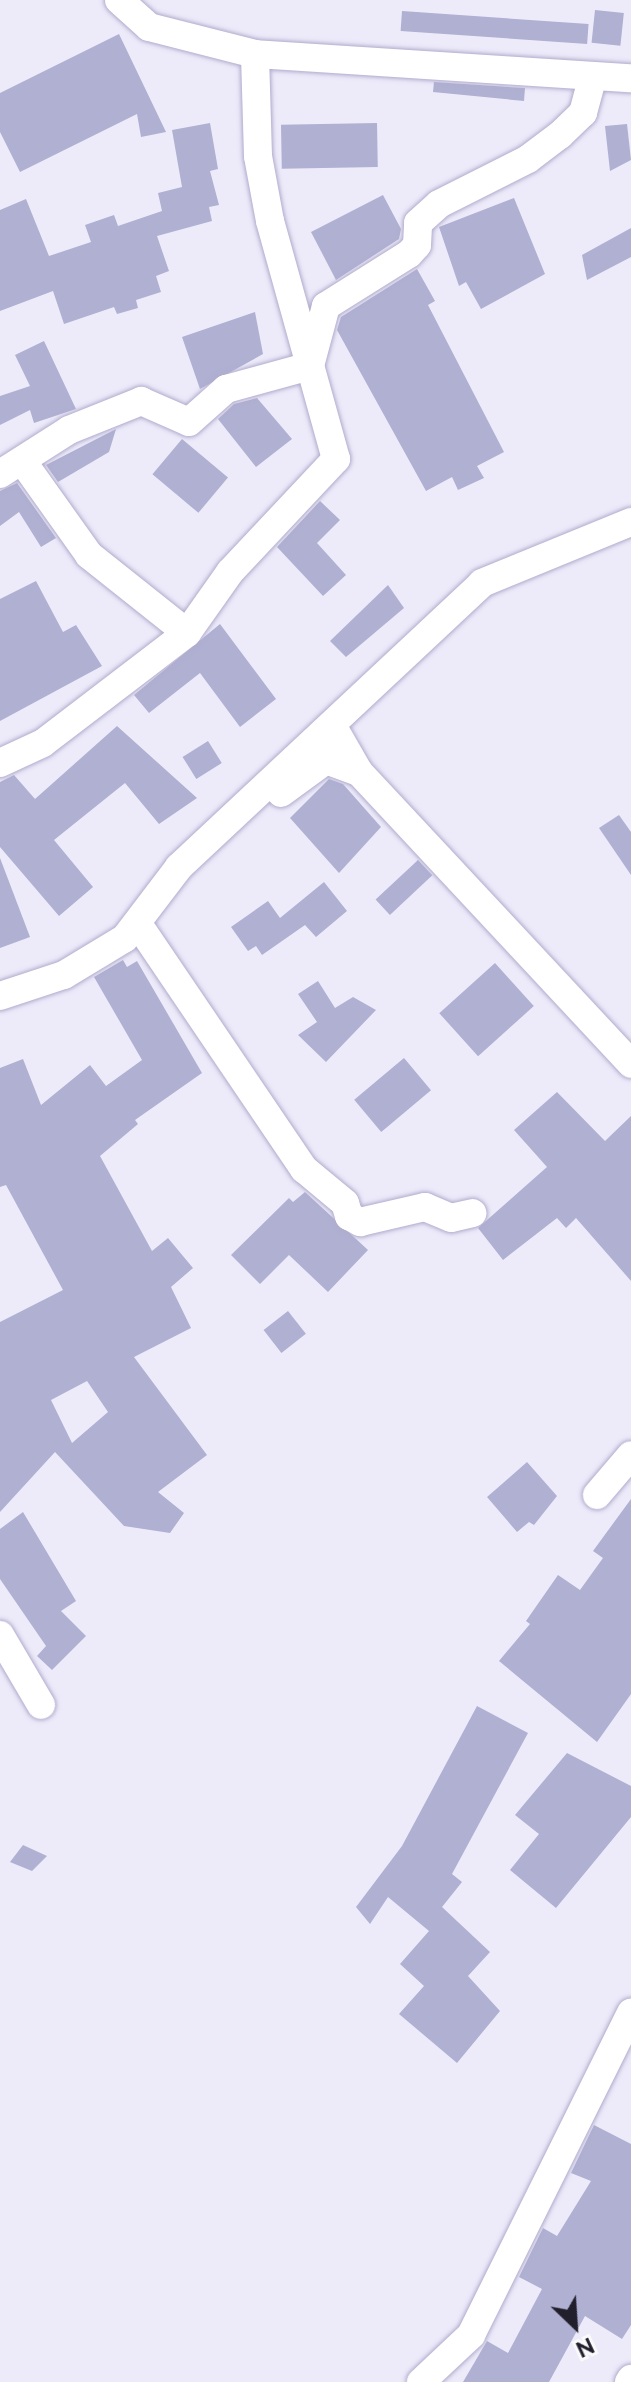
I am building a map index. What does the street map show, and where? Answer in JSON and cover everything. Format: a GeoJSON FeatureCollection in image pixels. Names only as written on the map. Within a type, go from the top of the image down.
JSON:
{"type":"FeatureCollection","features":[{"type":"Feature","properties":{"kind":"street"},"geometry":{"type":"LineString","coordinates":[[119,0],[149,27],[255,54],[592,79],[631,78]]}},
{"type":"Feature","properties":{"kind":"street"},"geometry":{"type":"LineString","coordinates":[[0,763],[43,743],[187,633],[230,572],[336,459],[258,156],[255,54]]}},
{"type":"Feature","properties":{"kind":"street"},"geometry":{"type":"LineString","coordinates":[[310,366],[326,306],[409,254],[417,245],[418,223],[439,204],[528,159],[560,135],[583,113],[592,79]]}},
{"type":"Feature","properties":{"kind":"street"},"geometry":{"type":"LineString","coordinates":[[187,633],[89,555],[12,468],[69,430],[141,401],[189,422],[226,389],[310,366]]}},
{"type":"Feature","properties":{"kind":"street"},"geometry":{"type":"LineString","coordinates":[[0,996],[64,975],[138,924],[179,867],[482,583],[631,522]]}},
{"type":"Feature","properties":{"kind":"street"},"geometry":{"type":"LineString","coordinates":[[332,725],[359,772],[631,1064]]}},
{"type":"Feature","properties":{"kind":"street"},"geometry":{"type":"LineString","coordinates":[[179,867],[326,760],[359,772]]}},
{"type":"Feature","properties":{"kind":"street"},"geometry":{"type":"LineString","coordinates":[[138,924],[304,1169],[345,1203],[349,1216],[360,1222],[425,1207],[451,1218],[472,1213]]}},
{"type":"Feature","properties":{"kind":"street"},"geometry":{"type":"LineString","coordinates":[[597,1495],[631,1455]]}},
{"type":"Feature","properties":{"kind":"street"},"geometry":{"type":"LineString","coordinates":[[0,1635],[41,1705]]}},
{"type":"Feature","properties":{"kind":"street"},"geometry":{"type":"LineString","coordinates":[[421,2382],[471,2335],[631,2013]]}},
{"type":"Feature","properties":{"kind":"building"},"geometry":{"type":"Polygon","coordinates":[[[595,10],[624,13],[620,46],[592,43],[595,10]]]}},
{"type":"Feature","properties":{"kind":"building"},"geometry":{"type":"Polygon","coordinates":[[[402,11],[589,24],[587,44],[401,31],[402,11]]]}},
{"type":"Feature","properties":{"kind":"building"},"geometry":{"type":"Polygon","coordinates":[[[119,34],[166,132],[141,137],[137,114],[20,172],[0,132],[0,93],[119,34]]]}},
{"type":"Feature","properties":{"kind":"building"},"geometry":{"type":"Polygon","coordinates":[[[434,82],[525,88],[524,101],[433,92],[434,82]]]}},
{"type":"Feature","properties":{"kind":"building"},"geometry":{"type":"Polygon","coordinates":[[[210,123],[218,169],[210,171],[219,205],[209,207],[212,221],[157,236],[169,271],[156,276],[161,292],[136,300],[138,308],[117,314],[114,307],[64,324],[53,291],[0,311],[0,210],[26,199],[49,256],[91,242],[85,225],[114,215],[118,226],[162,211],[158,193],[182,187],[172,130],[210,123]]]}},
{"type":"Feature","properties":{"kind":"building"},"geometry":{"type":"Polygon","coordinates":[[[377,123],[378,167],[282,169],[281,125],[377,123]]]}},
{"type":"Feature","properties":{"kind":"building"},"geometry":{"type":"Polygon","coordinates":[[[627,124],[631,160],[610,171],[605,126],[627,124]]]}},
{"type":"Feature","properties":{"kind":"building"},"geometry":{"type":"Polygon","coordinates":[[[383,195],[401,229],[399,239],[336,280],[311,232],[383,195]]]}},
{"type":"Feature","properties":{"kind":"building"},"geometry":{"type":"Polygon","coordinates":[[[514,198],[545,274],[481,309],[466,282],[459,286],[439,227],[514,198]]]}},
{"type":"Feature","properties":{"kind":"building"},"geometry":{"type":"Polygon","coordinates":[[[631,228],[631,257],[587,280],[582,255],[631,228]]]}},
{"type":"Feature","properties":{"kind":"building"},"geometry":{"type":"Polygon","coordinates":[[[417,269],[435,301],[428,305],[504,452],[477,466],[484,478],[458,490],[452,477],[426,491],[337,330],[341,317],[417,269]]]}},
{"type":"Feature","properties":{"kind":"building"},"geometry":{"type":"Polygon","coordinates":[[[255,312],[263,354],[200,389],[182,337],[255,312]]]}},
{"type":"Feature","properties":{"kind":"building"},"geometry":{"type":"Polygon","coordinates":[[[44,341],[76,409],[34,423],[30,410],[0,425],[0,396],[30,386],[15,355],[44,341]]]}},
{"type":"Feature","properties":{"kind":"building"},"geometry":{"type":"Polygon","coordinates":[[[257,398],[292,439],[256,467],[218,419],[234,404],[257,398]]]}},
{"type":"Feature","properties":{"kind":"building"},"geometry":{"type":"Polygon","coordinates":[[[116,429],[109,452],[58,482],[46,465],[116,429]]]}},
{"type":"Feature","properties":{"kind":"building"},"geometry":{"type":"Polygon","coordinates":[[[182,439],[228,478],[198,513],[152,474],[182,439]]]}},
{"type":"Feature","properties":{"kind":"building"},"geometry":{"type":"Polygon","coordinates":[[[17,483],[56,538],[41,547],[19,512],[0,526],[0,491],[17,483]]]}},
{"type":"Feature","properties":{"kind":"building"},"geometry":{"type":"Polygon","coordinates":[[[320,501],[340,520],[317,543],[346,575],[323,596],[277,547],[320,501]]]}},
{"type":"Feature","properties":{"kind":"building"},"geometry":{"type":"Polygon","coordinates":[[[36,581],[63,632],[76,625],[102,666],[0,721],[0,599],[36,581]]]}},
{"type":"Feature","properties":{"kind":"building"},"geometry":{"type":"Polygon","coordinates":[[[388,585],[404,608],[346,657],[330,641],[388,585]]]}},
{"type":"Feature","properties":{"kind":"building"},"geometry":{"type":"Polygon","coordinates":[[[220,624],[276,699],[240,727],[200,673],[149,713],[134,695],[220,624]]]}},
{"type":"Feature","properties":{"kind":"building"},"geometry":{"type":"Polygon","coordinates":[[[117,726],[197,798],[159,824],[125,783],[54,840],[93,887],[59,916],[0,847],[0,782],[14,775],[35,799],[117,726]]]}},
{"type":"Feature","properties":{"kind":"building"},"geometry":{"type":"Polygon","coordinates":[[[208,741],[222,763],[196,779],[183,757],[208,741]]]}},
{"type":"Feature","properties":{"kind":"building"},"geometry":{"type":"Polygon","coordinates":[[[329,779],[343,784],[381,827],[339,873],[290,818],[329,779]]]}},
{"type":"Feature","properties":{"kind":"building"},"geometry":{"type":"Polygon","coordinates":[[[619,815],[631,832],[631,875],[599,828],[619,815]]]}},
{"type":"Feature","properties":{"kind":"building"},"geometry":{"type":"Polygon","coordinates":[[[0,858],[30,937],[0,948],[0,858]]]}},
{"type":"Feature","properties":{"kind":"building"},"geometry":{"type":"Polygon","coordinates":[[[418,860],[432,875],[390,915],[376,900],[418,860]]]}},
{"type":"Feature","properties":{"kind":"building"},"geometry":{"type":"Polygon","coordinates":[[[324,882],[347,911],[316,937],[305,925],[262,955],[256,946],[248,951],[231,927],[268,901],[280,918],[324,882]]]}},
{"type":"Feature","properties":{"kind":"building"},"geometry":{"type":"Polygon","coordinates":[[[123,960],[127,967],[137,961],[202,1073],[135,1120],[138,1124],[100,1156],[152,1251],[168,1238],[193,1268],[171,1287],[191,1328],[134,1357],[207,1455],[158,1492],[184,1513],[170,1533],[124,1526],[55,1452],[0,1512],[0,1322],[63,1290],[6,1185],[0,1187],[0,1068],[23,1059],[41,1105],[90,1065],[106,1086],[142,1060],[94,977],[123,960]],[[87,1381],[51,1400],[72,1443],[108,1412],[87,1381]]]}},
{"type":"Feature","properties":{"kind":"building"},"geometry":{"type":"Polygon","coordinates":[[[495,963],[534,1006],[478,1056],[439,1013],[495,963]]]}},
{"type":"Feature","properties":{"kind":"building"},"geometry":{"type":"Polygon","coordinates":[[[318,981],[335,1008],[353,997],[376,1010],[326,1062],[298,1035],[317,1022],[298,994],[318,981]]]}},
{"type":"Feature","properties":{"kind":"building"},"geometry":{"type":"Polygon","coordinates":[[[404,1058],[431,1090],[381,1132],[354,1100],[404,1058]]]}},
{"type":"Feature","properties":{"kind":"building"},"geometry":{"type":"Polygon","coordinates":[[[557,1092],[605,1141],[631,1116],[631,1281],[576,1218],[566,1228],[557,1218],[503,1260],[478,1228],[547,1167],[514,1130],[557,1092]]]}},
{"type":"Feature","properties":{"kind":"building"},"geometry":{"type":"Polygon","coordinates":[[[305,1192],[368,1250],[328,1292],[289,1255],[260,1284],[231,1255],[289,1198],[293,1202],[305,1192]]]}},
{"type":"Feature","properties":{"kind":"building"},"geometry":{"type":"Polygon","coordinates":[[[288,1311],[306,1334],[281,1353],[264,1330],[288,1311]]]}},
{"type":"Feature","properties":{"kind":"building"},"geometry":{"type":"Polygon","coordinates":[[[527,1462],[557,1496],[534,1525],[529,1522],[517,1532],[487,1497],[527,1462]]]}},
{"type":"Feature","properties":{"kind":"building"},"geometry":{"type":"Polygon","coordinates":[[[631,1499],[631,1694],[597,1742],[499,1661],[530,1624],[526,1621],[558,1575],[580,1590],[603,1558],[593,1551],[631,1499]]]}},
{"type":"Feature","properties":{"kind":"building"},"geometry":{"type":"Polygon","coordinates":[[[23,1512],[76,1601],[61,1611],[86,1636],[52,1670],[37,1656],[46,1646],[0,1579],[0,1529],[23,1512]]]}},
{"type":"Feature","properties":{"kind":"building"},"geometry":{"type":"Polygon","coordinates":[[[477,1706],[528,1733],[452,1874],[462,1882],[442,1907],[490,1952],[468,1976],[500,2011],[457,2063],[399,2014],[424,1986],[400,1964],[429,1931],[388,1897],[370,1924],[356,1907],[402,1846],[477,1706]]]}},
{"type":"Feature","properties":{"kind":"building"},"geometry":{"type":"Polygon","coordinates":[[[567,1753],[631,1786],[631,1817],[556,1908],[510,1870],[539,1834],[515,1815],[567,1753]]]}},
{"type":"Feature","properties":{"kind":"building"},"geometry":{"type":"Polygon","coordinates":[[[23,1845],[47,1856],[32,1871],[10,1862],[23,1845]]]}},
{"type":"Feature","properties":{"kind":"building"},"geometry":{"type":"Polygon","coordinates":[[[594,2125],[631,2144],[631,2325],[622,2339],[585,2316],[549,2382],[463,2382],[487,2341],[508,2353],[542,2289],[519,2277],[543,2228],[557,2236],[591,2181],[571,2173],[594,2125]]]}}]}
